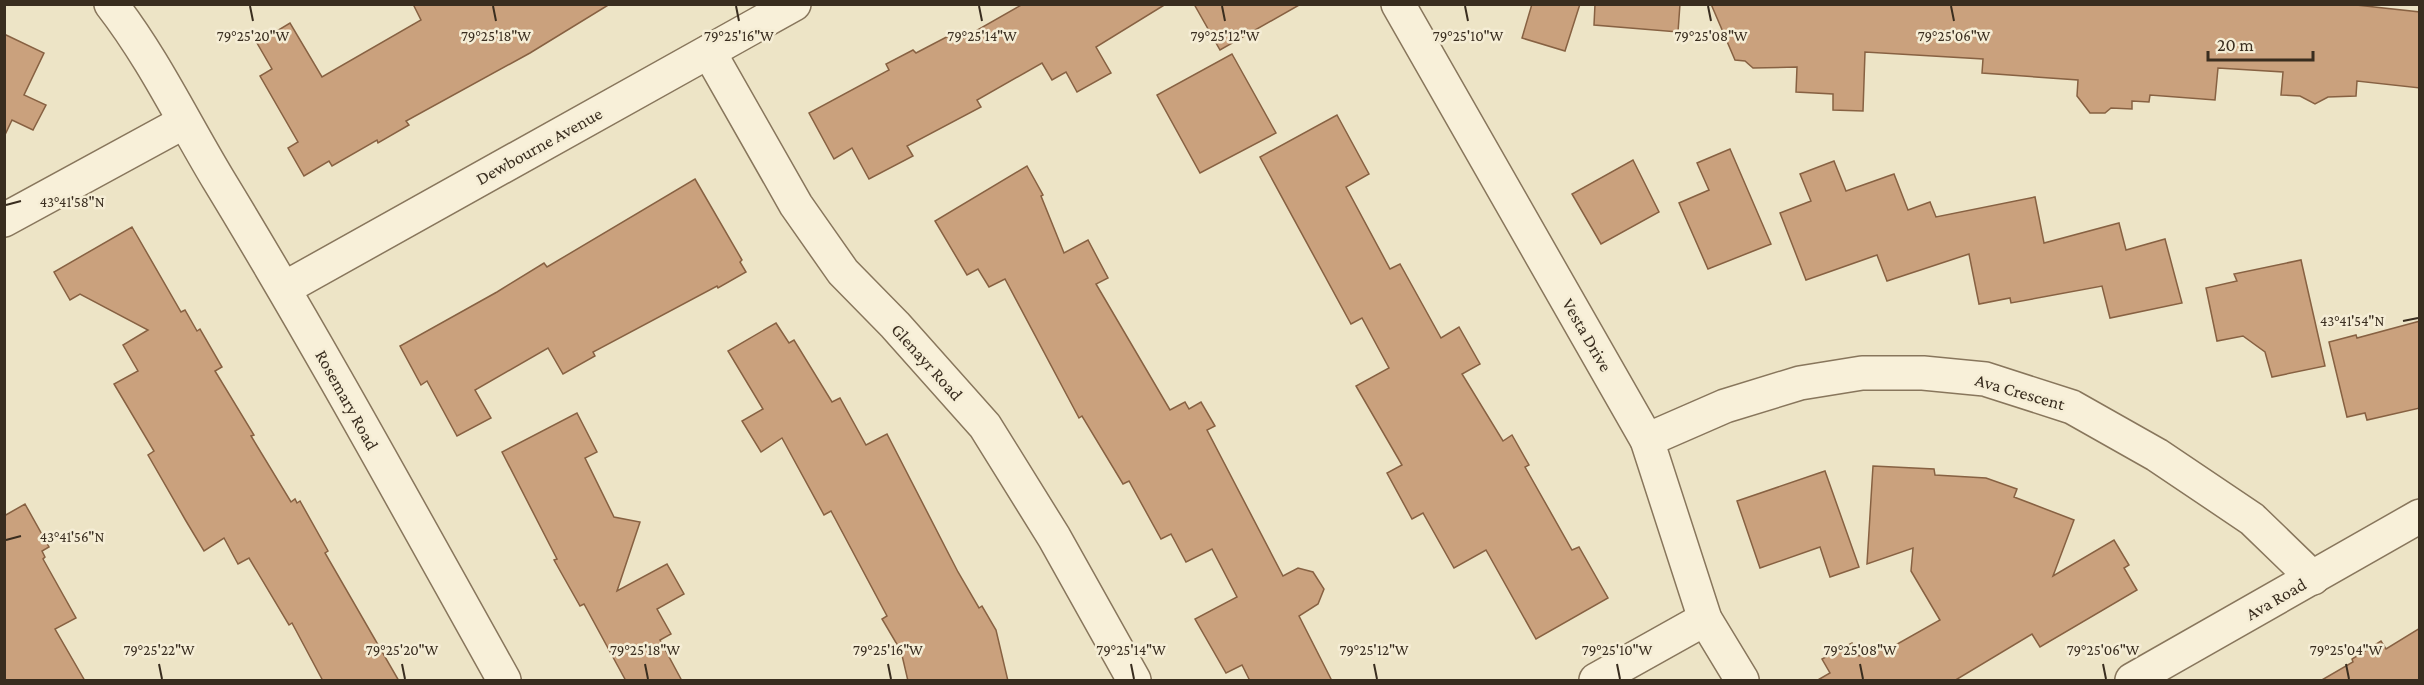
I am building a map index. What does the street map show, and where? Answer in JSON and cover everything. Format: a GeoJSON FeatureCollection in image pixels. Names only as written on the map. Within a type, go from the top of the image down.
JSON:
{"type":"FeatureCollection","features":[{"type":"Feature","properties":{"kind":"street","name":"Rosemary Road"},"geometry":{"type":"LineString","coordinates":[[111,4],[135,37],[285,288],[504,681]]}},
{"type":"Feature","properties":{"kind":"street","name":"Dewbourne Avenue"},"geometry":{"type":"LineString","coordinates":[[285,288],[794,4]]}},
{"type":"Feature","properties":{"kind":"street","name":"Vesta Drive"},"geometry":{"type":"LineString","coordinates":[[1398,4],[1647,440],[1705,619],[1742,681]]}},
{"type":"Feature","properties":{"kind":"street","name":"Glenayr Road"},"geometry":{"type":"LineString","coordinates":[[709,52],[796,205],[843,272],[895,325],[985,426],[1054,537],[1134,681]]}},
{"type":"Feature","properties":{"kind":"street"},"geometry":{"type":"LineString","coordinates":[[4,220],[184,122]]}},
{"type":"Feature","properties":{"kind":"street","name":"Ava Crescent"},"geometry":{"type":"LineString","coordinates":[[1647,440],[1725,406],[1800,383],[1862,373],[1923,373],[1985,379],[2072,407],[2157,455],[2252,519],[2313,578]]}},
{"type":"Feature","properties":{"kind":"street","name":"Ava Road"},"geometry":{"type":"LineString","coordinates":[[2132,681],[2420,516]]}},
{"type":"Feature","properties":{"kind":"street"},"geometry":{"type":"LineString","coordinates":[[1596,681],[1705,619]]}},
{"type":"Feature","properties":{"kind":"building"},"geometry":{"type":"Polygon","coordinates":[[[413,4],[610,4],[530,53],[406,121],[409,125],[378,143],[377,140],[332,166],[329,161],[304,176],[288,148],[298,142],[260,76],[272,69],[257,43],[290,23],[322,77],[421,20],[413,4]]]}},
{"type":"Feature","properties":{"kind":"building"},"geometry":{"type":"Polygon","coordinates":[[[1023,4],[1166,4],[1096,47],[1111,73],[1077,92],[1066,72],[1052,80],[1042,63],[977,100],[981,107],[907,146],[913,156],[869,179],[852,148],[834,159],[809,113],[889,70],[886,64],[913,50],[916,53],[956,32],[960,40],[1023,4]]]}},
{"type":"Feature","properties":{"kind":"building"},"geometry":{"type":"Polygon","coordinates":[[[1194,4],[1301,4],[1220,50],[1194,4]]]}},
{"type":"Feature","properties":{"kind":"building"},"geometry":{"type":"Polygon","coordinates":[[[1532,4],[1580,4],[1565,51],[1522,38],[1532,4]]]}},
{"type":"Feature","properties":{"kind":"building"},"geometry":{"type":"Polygon","coordinates":[[[1595,4],[1680,4],[1678,32],[1594,25],[1595,4]]]}},
{"type":"Feature","properties":{"kind":"building"},"geometry":{"type":"Polygon","coordinates":[[[1711,4],[2347,4],[2420,12],[2420,88],[2357,81],[2356,96],[2328,97],[2315,104],[2300,96],[2281,95],[2283,72],[2218,68],[2215,100],[2150,95],[2149,102],[2132,101],[2132,109],[2111,108],[2105,113],[2090,113],[2077,96],[2078,80],[1982,73],[1983,59],[1865,52],[1863,111],[1833,110],[1833,94],[1796,92],[1797,67],[1753,68],[1745,61],[1735,60],[1711,4]]]}},
{"type":"Feature","properties":{"kind":"building"},"geometry":{"type":"Polygon","coordinates":[[[4,34],[44,53],[24,95],[46,105],[33,130],[12,120],[4,137],[4,34]]]}},
{"type":"Feature","properties":{"kind":"building"},"geometry":{"type":"Polygon","coordinates":[[[1232,54],[1276,133],[1200,173],[1157,95],[1232,54]]]}},
{"type":"Feature","properties":{"kind":"building"},"geometry":{"type":"Polygon","coordinates":[[[1337,115],[1369,174],[1346,187],[1390,269],[1400,264],[1441,338],[1459,327],[1480,364],[1462,374],[1503,441],[1512,435],[1529,465],[1525,467],[1572,550],[1579,547],[1608,598],[1536,639],[1486,550],[1454,568],[1423,513],[1412,519],[1387,473],[1402,465],[1356,386],[1389,368],[1362,318],[1351,324],[1260,157],[1337,115]]]}},
{"type":"Feature","properties":{"kind":"building"},"geometry":{"type":"Polygon","coordinates":[[[1730,149],[1771,244],[1708,269],[1679,203],[1709,190],[1697,163],[1730,149]]]}},
{"type":"Feature","properties":{"kind":"building"},"geometry":{"type":"Polygon","coordinates":[[[1633,160],[1659,212],[1601,244],[1572,194],[1633,160]]]}},
{"type":"Feature","properties":{"kind":"building"},"geometry":{"type":"Polygon","coordinates":[[[1834,161],[1846,191],[1894,174],[1908,210],[1930,202],[1936,217],[2035,197],[2044,243],[2119,223],[2126,250],[2165,239],[2182,303],[2110,318],[2102,286],[2011,303],[2010,298],[1979,304],[1969,254],[1887,281],[1877,255],[1806,280],[1780,213],[1811,201],[1800,174],[1834,161]]]}},
{"type":"Feature","properties":{"kind":"building"},"geometry":{"type":"Polygon","coordinates":[[[1027,166],[1043,195],[1041,196],[1064,253],[1088,240],[1108,278],[1096,284],[1170,410],[1185,402],[1189,409],[1201,402],[1215,426],[1207,430],[1283,576],[1298,568],[1313,572],[1324,589],[1318,604],[1299,616],[1332,681],[1250,681],[1242,665],[1226,673],[1195,619],[1237,597],[1212,549],[1186,562],[1171,534],[1161,539],[1129,481],[1123,484],[1082,416],[1079,418],[1005,279],[989,287],[978,269],[967,275],[935,221],[1027,166]]]}},
{"type":"Feature","properties":{"kind":"building"},"geometry":{"type":"Polygon","coordinates":[[[695,179],[742,260],[740,262],[746,272],[593,352],[595,356],[563,374],[548,348],[475,390],[491,418],[457,436],[427,381],[421,385],[400,346],[544,263],[547,267],[695,179]]]}},
{"type":"Feature","properties":{"kind":"building"},"geometry":{"type":"Polygon","coordinates":[[[132,227],[181,312],[185,310],[197,331],[200,329],[222,367],[215,371],[254,435],[251,436],[291,502],[295,499],[297,503],[300,501],[328,551],[325,553],[399,681],[323,681],[292,623],[289,625],[249,558],[238,564],[224,538],[204,551],[186,521],[148,455],[154,451],[114,384],[138,371],[123,345],[148,330],[80,294],[70,300],[54,272],[132,227]]]}},
{"type":"Feature","properties":{"kind":"building"},"geometry":{"type":"Polygon","coordinates":[[[2301,260],[2325,366],[2272,377],[2265,352],[2243,336],[2217,341],[2206,288],[2237,281],[2234,274],[2301,260]]]}},
{"type":"Feature","properties":{"kind":"building"},"geometry":{"type":"Polygon","coordinates":[[[2420,321],[2420,408],[2367,420],[2365,413],[2347,417],[2329,342],[2356,335],[2357,338],[2420,321]]]}},
{"type":"Feature","properties":{"kind":"building"},"geometry":{"type":"Polygon","coordinates":[[[776,323],[789,343],[794,340],[832,402],[840,398],[866,445],[887,434],[958,572],[979,608],[982,606],[996,630],[1008,681],[908,681],[901,651],[882,619],[887,616],[831,511],[824,515],[782,438],[761,452],[742,421],[763,409],[728,351],[776,323]]]}},
{"type":"Feature","properties":{"kind":"building"},"geometry":{"type":"Polygon","coordinates":[[[577,413],[597,452],[585,458],[614,517],[640,522],[617,591],[667,564],[684,594],[657,609],[671,634],[660,640],[682,681],[626,681],[584,604],[580,606],[554,560],[557,559],[502,452],[577,413]]]}},
{"type":"Feature","properties":{"kind":"building"},"geometry":{"type":"Polygon","coordinates":[[[1873,466],[1934,469],[1935,475],[1986,478],[2017,489],[2014,497],[2074,520],[2053,576],[2114,540],[2129,565],[2124,568],[2137,590],[2040,647],[2032,634],[1954,681],[1816,681],[1830,673],[1822,659],[1852,643],[1859,656],[1881,644],[1885,651],[1940,620],[1911,571],[1913,548],[1867,564],[1873,466]]]}},
{"type":"Feature","properties":{"kind":"building"},"geometry":{"type":"Polygon","coordinates":[[[1825,471],[1859,567],[1830,577],[1820,547],[1760,568],[1737,501],[1825,471]]]}},
{"type":"Feature","properties":{"kind":"building"},"geometry":{"type":"Polygon","coordinates":[[[25,504],[49,547],[42,551],[45,557],[43,559],[76,618],[55,629],[85,681],[4,681],[4,516],[25,504]]]}},
{"type":"Feature","properties":{"kind":"building"},"geometry":{"type":"Polygon","coordinates":[[[2420,628],[2420,681],[2320,681],[2353,662],[2352,659],[2381,641],[2386,649],[2420,628]]]}}]}
